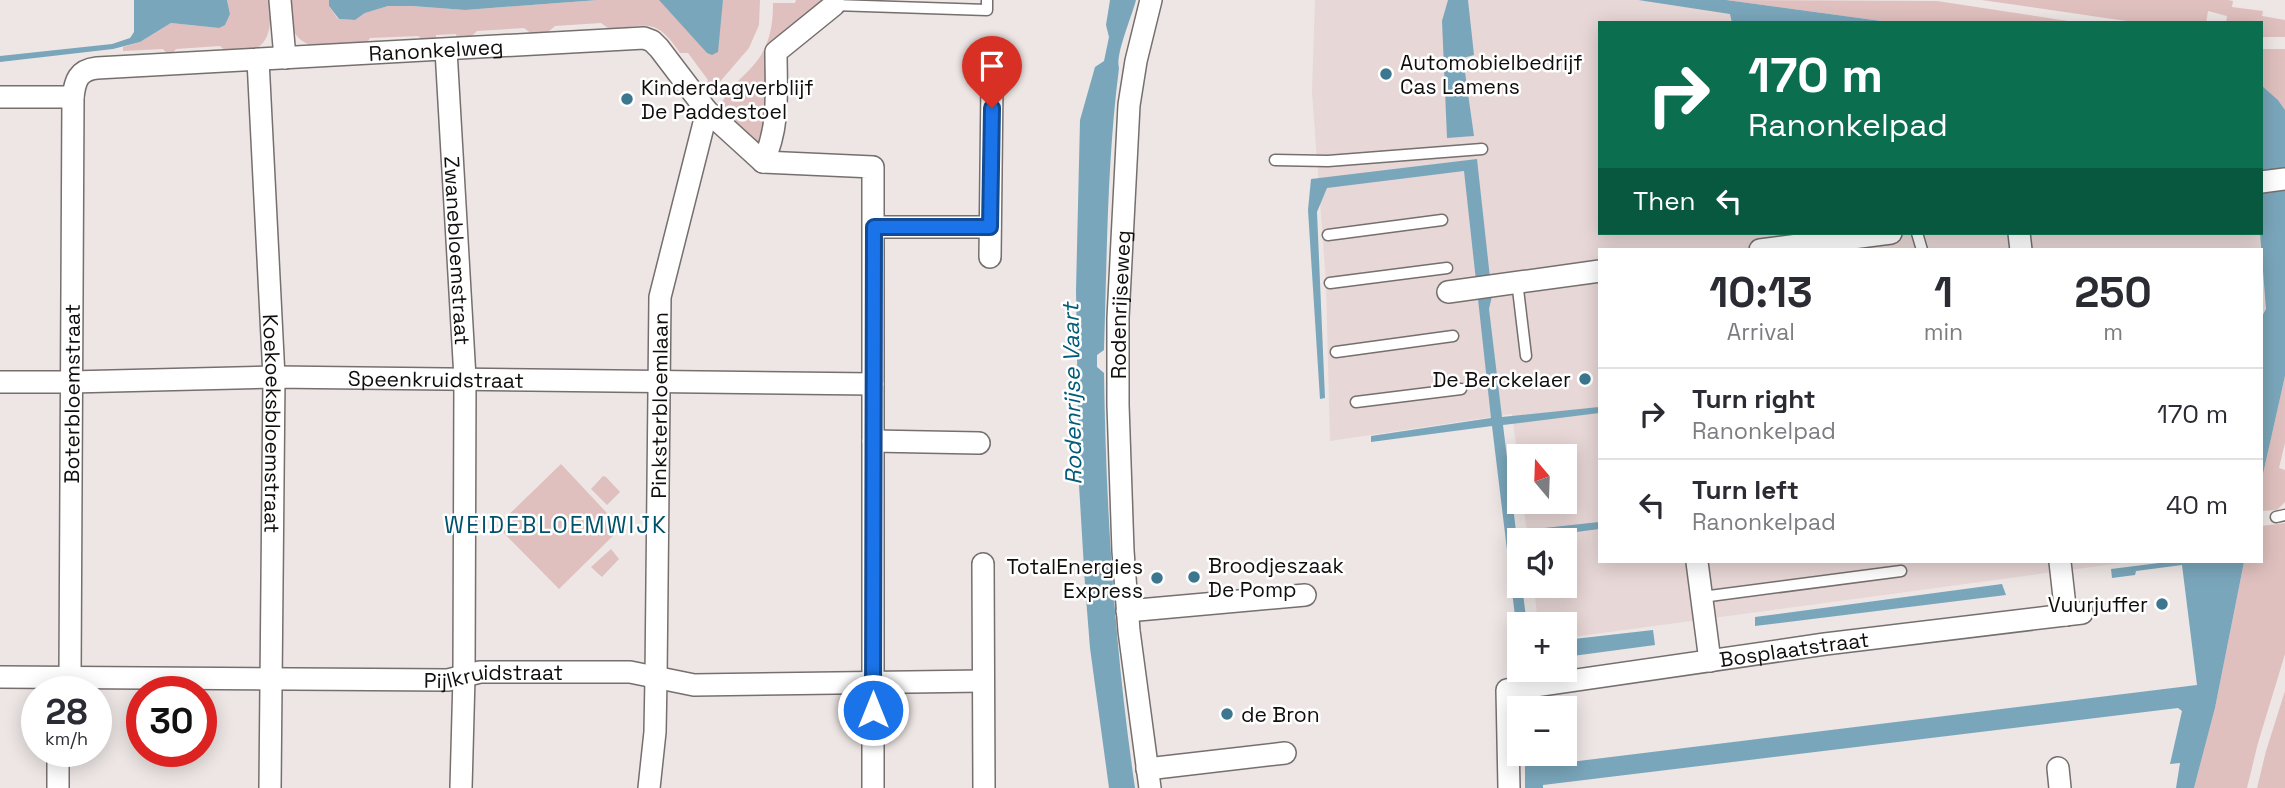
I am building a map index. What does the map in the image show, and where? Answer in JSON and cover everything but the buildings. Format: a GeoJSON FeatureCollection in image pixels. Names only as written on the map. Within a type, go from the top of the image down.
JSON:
{"type":"FeatureCollection","features":[{"type":"Feature","properties":{"kind":"street"},"geometry":{"type":"LineString","coordinates":[[280,0],[285,58]]}},
{"type":"Feature","properties":{"kind":"street","name":"Rodenrijseweg"},"geometry":{"type":"LineString","coordinates":[[1148,779],[1127,611],[1118,405],[1118,318],[1129,106],[1136,61],[1151,0]]}},
{"type":"Feature","properties":{"kind":"street"},"geometry":{"type":"LineString","coordinates":[[837,3],[776,52],[776,124],[772,144],[763,162],[873,167],[873,788]]}},
{"type":"Feature","properties":{"kind":"street","name":"Ranonkelweg"},"geometry":{"type":"LineString","coordinates":[[73,97],[78,75],[88,69],[644,38],[659,47],[707,111],[763,162]]}},
{"type":"Feature","properties":{"kind":"street","name":"Zwanebloemstraat"},"geometry":{"type":"LineString","coordinates":[[446,50],[465,379],[461,788]]}},
{"type":"Feature","properties":{"kind":"street","name":"Koekoeksbloemstraat"},"geometry":{"type":"LineString","coordinates":[[258,60],[274,377],[270,788]]}},
{"type":"Feature","properties":{"kind":"street"},"geometry":{"type":"LineString","coordinates":[[990,257],[992,85]]}},
{"type":"Feature","properties":{"kind":"street"},"geometry":{"type":"LineString","coordinates":[[0,96],[73,97]]}},
{"type":"Feature","properties":{"kind":"street","name":"Boterbloemstraat"},"geometry":{"type":"LineString","coordinates":[[68,676],[73,97]]}},
{"type":"Feature","properties":{"kind":"street","name":"Pinksterbloemlaan"},"geometry":{"type":"LineString","coordinates":[[649,788],[655,732],[660,297],[707,111]]}},
{"type":"Feature","properties":{"kind":"street"},"geometry":{"type":"LineString","coordinates":[[2263,183],[2285,179]]}},
{"type":"Feature","properties":{"kind":"street"},"geometry":{"type":"LineString","coordinates":[[874,227],[990,227]]}},
{"type":"Feature","properties":{"kind":"street"},"geometry":{"type":"LineString","coordinates":[[1775,248],[1875,235]]}},
{"type":"Feature","properties":{"kind":"street"},"geometry":{"type":"LineString","coordinates":[[1448,292],[1598,271]]}},
{"type":"Feature","properties":{"kind":"street","name":"Speenkruidstraat"},"geometry":{"type":"LineString","coordinates":[[0,382],[274,377],[873,384]]}},
{"type":"Feature","properties":{"kind":"street"},"geometry":{"type":"LineString","coordinates":[[873,442],[979,443]]}},
{"type":"Feature","properties":{"kind":"street"},"geometry":{"type":"LineString","coordinates":[[1697,563],[1710,661]]}},
{"type":"Feature","properties":{"kind":"street","name":"Bosplaatstraat"},"geometry":{"type":"LineString","coordinates":[[1509,788],[1507,690],[2074,614],[2060,563]]}},
{"type":"Feature","properties":{"kind":"street"},"geometry":{"type":"LineString","coordinates":[[984,564],[984,788]]}},
{"type":"Feature","properties":{"kind":"street"},"geometry":{"type":"LineString","coordinates":[[1127,611],[1305,595]]}},
{"type":"Feature","properties":{"kind":"street","name":"Pijlkruidstraat"},"geometry":{"type":"LineString","coordinates":[[112,683],[271,679],[448,680],[480,672],[630,672],[694,685],[983,681]]}},
{"type":"Feature","properties":{"kind":"street","name":"Pijlkruidstraat"},"geometry":{"type":"LineString","coordinates":[[0,677],[21,679]]}},
{"type":"Feature","properties":{"kind":"street"},"geometry":{"type":"LineString","coordinates":[[1148,779],[1285,753]]}},
{"type":"Feature","properties":{"kind":"street"},"geometry":{"type":"LineString","coordinates":[[58,767],[58,788]]}},
{"type":"Feature","properties":{"kind":"lane"},"geometry":{"type":"LineString","coordinates":[[837,3],[987,10],[987,0]]}},
{"type":"Feature","properties":{"kind":"lane"},"geometry":{"type":"LineString","coordinates":[[1275,160],[1328,161],[1482,149]]}},
{"type":"Feature","properties":{"kind":"lane"},"geometry":{"type":"LineString","coordinates":[[1328,235],[1442,220]]}},
{"type":"Feature","properties":{"kind":"lane"},"geometry":{"type":"LineString","coordinates":[[1330,283],[1447,268]]}},
{"type":"Feature","properties":{"kind":"lane"},"geometry":{"type":"LineString","coordinates":[[1517,281],[1526,356]]}},
{"type":"Feature","properties":{"kind":"lane"},"geometry":{"type":"LineString","coordinates":[[1336,352],[1453,336]]}},
{"type":"Feature","properties":{"kind":"lane"},"geometry":{"type":"LineString","coordinates":[[1356,402],[1461,389]]}},
{"type":"Feature","properties":{"kind":"lane"},"geometry":{"type":"LineString","coordinates":[[1702,597],[1901,571]]}},
{"type":"Feature","properties":{"kind":"shaded area"},"geometry":{"type":"Polygon","coordinates":[[[227,0],[270,0],[269,32],[260,46],[230,55],[220,46],[176,49],[171,55],[163,49],[123,51],[123,47],[140,42],[171,23],[219,28],[230,14],[227,0]]]}},
{"type":"Feature","properties":{"kind":"shaded area"},"geometry":{"type":"Polygon","coordinates":[[[289,0],[329,0],[329,6],[338,19],[355,20],[365,13],[388,6],[465,10],[598,0],[659,0],[719,20],[723,0],[760,0],[759,25],[749,48],[712,91],[706,88],[708,80],[688,53],[680,53],[664,34],[650,26],[609,29],[601,23],[555,26],[547,33],[532,34],[524,28],[477,31],[470,38],[457,38],[456,34],[436,35],[436,41],[424,41],[418,36],[370,38],[364,47],[332,49],[311,45],[295,34],[289,20],[289,0]]]}},
{"type":"Feature","properties":{"kind":"shaded area"},"geometry":{"type":"Polygon","coordinates":[[[796,0],[830,0],[770,48],[770,131],[760,141],[751,142],[719,111],[728,92],[757,61],[766,46],[771,30],[773,3],[795,3],[796,0]]]}},
{"type":"Feature","properties":{"kind":"shaded area"},"geometry":{"type":"Polygon","coordinates":[[[1315,0],[1639,0],[1833,21],[1598,21],[1598,235],[2261,235],[2270,288],[2263,335],[2263,248],[1598,248],[1598,563],[2122,563],[1577,636],[1577,612],[1537,612],[1535,598],[1577,598],[1577,528],[1526,528],[1525,514],[1577,514],[1577,444],[1516,444],[1512,414],[1330,441],[1326,283],[1312,92],[1315,0]]]}},
{"type":"Feature","properties":{"kind":"shaded area"},"geometry":{"type":"Polygon","coordinates":[[[1726,0],[1937,1],[2068,21],[1881,21],[1726,0]]]}},
{"type":"Feature","properties":{"kind":"shaded area"},"geometry":{"type":"Polygon","coordinates":[[[1982,0],[2228,0],[2233,1],[2232,7],[2263,11],[2262,16],[2285,20],[2285,37],[2263,37],[2263,21],[2226,21],[2227,16],[2208,11],[2206,21],[2126,21],[1982,0]]]}},
{"type":"Feature","properties":{"kind":"shaded area"},"geometry":{"type":"Polygon","coordinates":[[[2263,49],[2285,49],[2285,110],[2263,87],[2263,49]]]}},
{"type":"Feature","properties":{"kind":"shaded area"},"geometry":{"type":"Polygon","coordinates":[[[2285,376],[2285,443],[2279,468],[2285,470],[2285,502],[2277,510],[2263,511],[2263,474],[2285,376]]]}},
{"type":"Feature","properties":{"kind":"shaded area"},"geometry":{"type":"Polygon","coordinates":[[[561,464],[621,528],[559,589],[497,526],[561,464]]]}},
{"type":"Feature","properties":{"kind":"shaded area"},"geometry":{"type":"Polygon","coordinates":[[[603,476],[620,492],[607,505],[591,489],[603,476]]]}},
{"type":"Feature","properties":{"kind":"shaded area"},"geometry":{"type":"Polygon","coordinates":[[[2285,523],[2285,654],[2247,788],[2194,788],[2215,708],[2244,563],[2263,563],[2263,526],[2285,523]]]}},
{"type":"Feature","properties":{"kind":"shaded area"},"geometry":{"type":"Polygon","coordinates":[[[611,549],[619,559],[602,577],[591,567],[611,549]]]}},
{"type":"Feature","properties":{"kind":"shaded area"},"geometry":{"type":"Polygon","coordinates":[[[2285,691],[2285,788],[2257,788],[2266,751],[2285,691]]]}},
{"type":"Feature","properties":{"kind":"water"},"geometry":{"type":"Polygon","coordinates":[[[134,0],[227,0],[230,14],[225,25],[219,28],[171,23],[140,42],[113,49],[0,62],[0,56],[112,44],[130,38],[134,32],[134,0]]]}},
{"type":"Feature","properties":{"kind":"water"},"geometry":{"type":"Polygon","coordinates":[[[329,0],[598,0],[465,10],[388,6],[365,13],[355,20],[339,19],[329,6],[329,0]]]}},
{"type":"Feature","properties":{"kind":"water"},"geometry":{"type":"Polygon","coordinates":[[[659,0],[723,0],[718,52],[712,55],[707,53],[659,0]]]}},
{"type":"Feature","properties":{"kind":"water"},"geometry":{"type":"Polygon","coordinates":[[[1110,0],[1136,0],[1118,62],[1110,174],[1104,350],[1097,355],[1097,367],[1104,373],[1113,581],[1135,788],[1109,788],[1090,648],[1079,485],[1076,290],[1080,120],[1095,67],[1104,61],[1109,37],[1106,25],[1110,0]]]}},
{"type":"Feature","properties":{"kind":"water"},"geometry":{"type":"Polygon","coordinates":[[[1448,0],[1468,0],[1474,55],[1463,58],[1474,136],[1447,138],[1442,21],[1448,0]]]}},
{"type":"Feature","properties":{"kind":"water"},"geometry":{"type":"Polygon","coordinates":[[[1638,0],[1726,0],[1881,21],[1732,21],[1730,14],[1638,0]]]}},
{"type":"Feature","properties":{"kind":"water"},"geometry":{"type":"Polygon","coordinates":[[[2263,87],[2285,110],[2285,376],[2263,474],[2263,314],[2266,309],[2261,248],[2263,87]]]}},
{"type":"Feature","properties":{"kind":"water"},"geometry":{"type":"Polygon","coordinates":[[[1477,159],[1492,296],[1489,309],[1502,417],[1598,407],[1598,413],[1503,425],[1507,458],[1507,514],[1514,514],[1516,528],[1507,528],[1507,550],[1492,426],[1371,442],[1371,436],[1491,418],[1464,171],[1327,188],[1317,212],[1325,398],[1320,399],[1308,210],[1311,179],[1477,159]]]}},
{"type":"Feature","properties":{"kind":"water"},"geometry":{"type":"Polygon","coordinates":[[[1598,522],[1598,529],[1577,532],[1577,528],[1544,528],[1598,522]]]}},
{"type":"Feature","properties":{"kind":"water"},"geometry":{"type":"Polygon","coordinates":[[[2159,563],[2244,563],[2215,708],[2194,788],[2176,788],[2180,763],[2170,764],[2182,711],[2178,708],[1543,785],[1543,788],[1525,788],[1525,766],[1577,766],[1577,761],[2197,685],[2182,565],[2136,571],[2135,575],[2112,578],[2111,569],[2159,563]]]}},
{"type":"Feature","properties":{"kind":"water"},"geometry":{"type":"Polygon","coordinates":[[[2002,584],[2006,595],[1755,626],[1755,617],[2002,584]]]}},
{"type":"Feature","properties":{"kind":"water"},"geometry":{"type":"Polygon","coordinates":[[[1513,598],[1524,598],[1525,612],[1515,612],[1513,598]]]}},
{"type":"Feature","properties":{"kind":"water"},"geometry":{"type":"Polygon","coordinates":[[[1653,630],[1655,645],[1577,655],[1577,639],[1653,630]]]}},
{"type":"Feature","properties":{"kind":"place","name":"Automobielbedrijf Cas Lamens"},"geometry":{"type":"Point","coordinates":[1386,74]}},
{"type":"Feature","properties":{"kind":"place","name":"Kinderdagverblijf De Paddestoel"},"geometry":{"type":"Point","coordinates":[627,99]}},
{"type":"Feature","properties":{"kind":"place","name":"De Berckelaer"},"geometry":{"type":"Point","coordinates":[1585,379]}},
{"type":"Feature","properties":{"kind":"place","name":"Broodjeszaak De Pomp"},"geometry":{"type":"Point","coordinates":[1194,577]}},
{"type":"Feature","properties":{"kind":"place","name":"TotalEnergies Express"},"geometry":{"type":"Point","coordinates":[1157,578]}},
{"type":"Feature","properties":{"kind":"place","name":"Vuurjuffer"},"geometry":{"type":"Point","coordinates":[2162,604]}},
{"type":"Feature","properties":{"kind":"place","name":"de Bron"},"geometry":{"type":"Point","coordinates":[1227,714]}},
{"type":"Feature","properties":{"kind":"district","name":"WEIDEBLOEMWIJK"},"geometry":{"type":"Point","coordinates":[556,525]}},
{"type":"Feature","properties":{"kind":"route"},"geometry":{"type":"LineString","coordinates":[[873,710],[874,227],[990,227],[992,108]]}},
{"type":"Feature","properties":{"kind":"water label","name":"Rodenrijse Vaart"},"geometry":{"type":"Point","coordinates":[1072,394]}}]}
